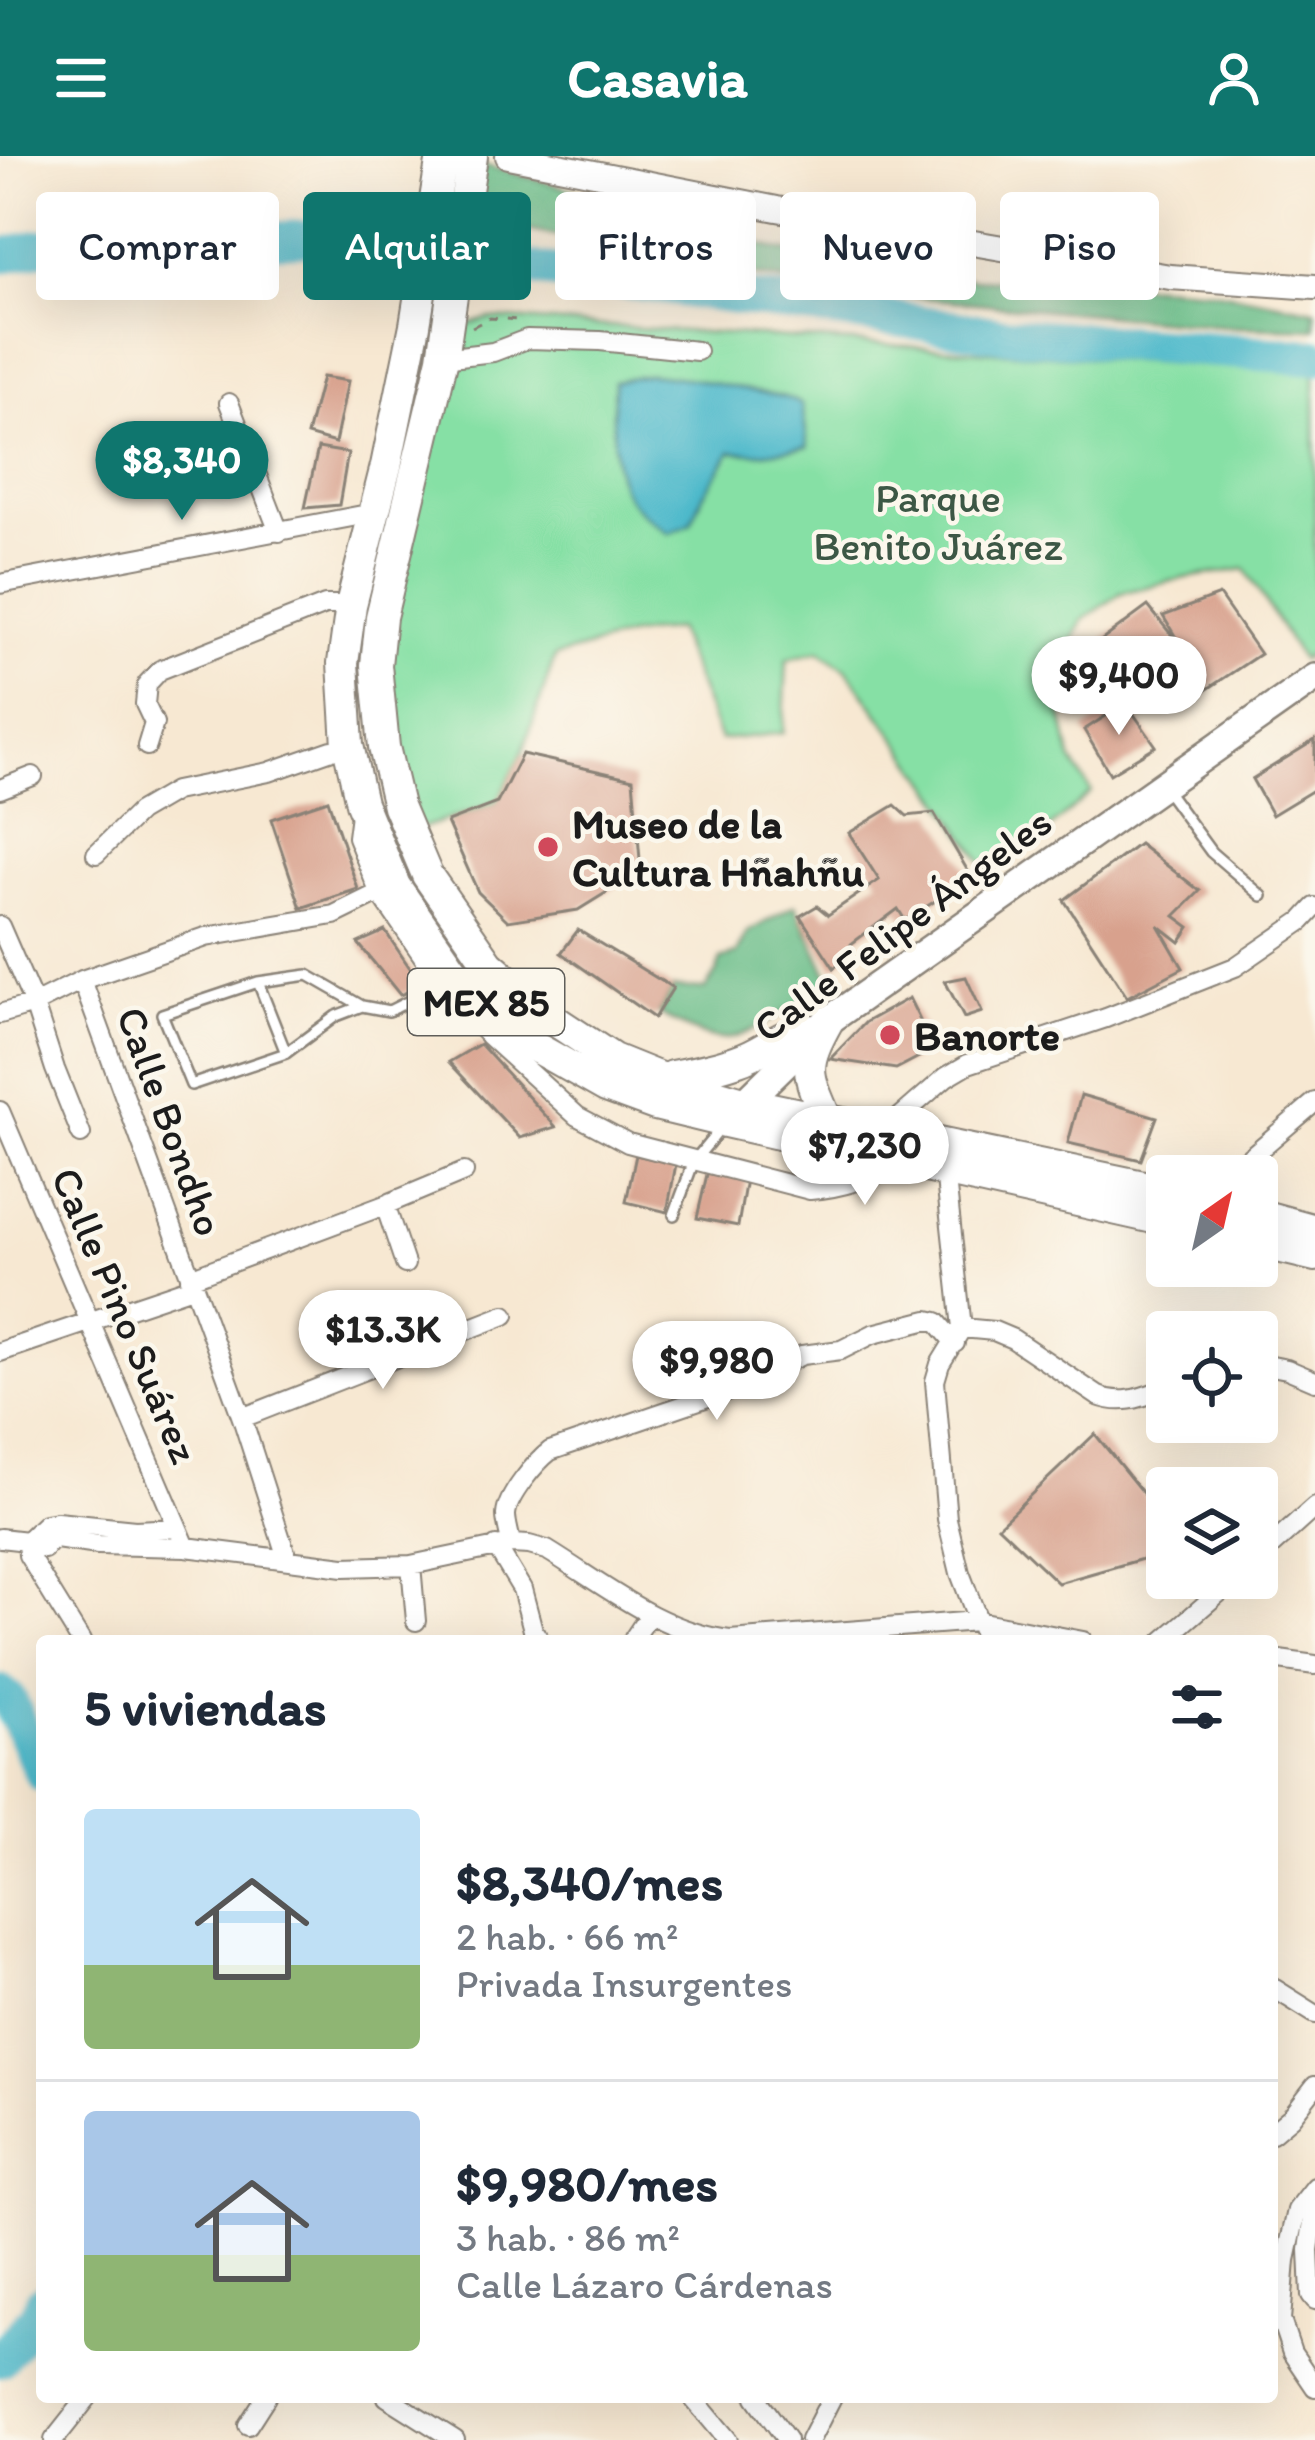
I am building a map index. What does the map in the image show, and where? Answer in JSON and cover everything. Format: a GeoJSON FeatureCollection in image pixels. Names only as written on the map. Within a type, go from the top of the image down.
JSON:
{"type":"FeatureCollection","features":[{"type":"Feature","properties":{"kind":"main road","name":"MEX 85"},"geometry":{"type":"LineString","coordinates":[[457,160],[415,325],[386,466],[360,567],[344,605],[348,745],[387,889],[449,980],[518,1047],[535,1047],[607,1087],[656,1106],[826,1118],[1146,1187]]}},
{"type":"Feature","properties":{"kind":"main road","name":"MEX 85"},"geometry":{"type":"LineString","coordinates":[[457,160],[445,347],[381,617],[376,665],[384,748],[398,806],[427,875],[489,964],[554,1020],[613,1059],[734,1112],[903,1161],[1146,1216]]}},
{"type":"Feature","properties":{"kind":"main road","name":"Calle Felipe Ángeles"},"geometry":{"type":"LineString","coordinates":[[734,1112],[823,1026],[1315,678]]}},
{"type":"Feature","properties":{"kind":"main road"},"geometry":{"type":"LineString","coordinates":[[660,1078],[743,1059],[794,1030],[823,1026]]}},
{"type":"Feature","properties":{"kind":"main road"},"geometry":{"type":"LineString","coordinates":[[823,1026],[811,1052],[810,1080],[826,1118]]}},
{"type":"Feature","properties":{"kind":"main road"},"geometry":{"type":"LineString","coordinates":[[1278,1219],[1315,1229]]}},
{"type":"Feature","properties":{"kind":"main road"},"geometry":{"type":"LineString","coordinates":[[1278,1247],[1315,1256]]}},
{"type":"Feature","properties":{"kind":"street"},"geometry":{"type":"LineString","coordinates":[[508,156],[777,209],[1170,277],[1315,287]]}},
{"type":"Feature","properties":{"kind":"street"},"geometry":{"type":"LineString","coordinates":[[445,347],[493,352],[526,339],[697,351]]}},
{"type":"Feature","properties":{"kind":"street"},"geometry":{"type":"LineString","coordinates":[[229,403],[279,532]]}},
{"type":"Feature","properties":{"kind":"street"},"geometry":{"type":"LineString","coordinates":[[0,584],[373,513]]}},
{"type":"Feature","properties":{"kind":"street"},"geometry":{"type":"LineString","coordinates":[[147,746],[154,723],[145,704],[147,683],[160,670],[325,605],[344,605],[332,750],[344,778],[360,796]]}},
{"type":"Feature","properties":{"kind":"street"},"geometry":{"type":"LineString","coordinates":[[96,854],[140,812],[175,791],[269,772],[332,750]]}},
{"type":"Feature","properties":{"kind":"street"},"geometry":{"type":"LineString","coordinates":[[0,789],[33,776]]}},
{"type":"Feature","properties":{"kind":"street"},"geometry":{"type":"LineString","coordinates":[[0,1014],[206,937],[334,914],[387,889]]}},
{"type":"Feature","properties":{"kind":"street"},"geometry":{"type":"LineString","coordinates":[[883,1132],[968,1064],[1106,1018],[1235,967],[1303,921],[1315,907]]}},
{"type":"Feature","properties":{"kind":"street"},"geometry":{"type":"LineString","coordinates":[[0,926],[81,1134]]}},
{"type":"Feature","properties":{"kind":"street","name":"Calle Bondho"},"geometry":{"type":"LineString","coordinates":[[82,980],[242,1418],[287,1558]]}},
{"type":"Feature","properties":{"kind":"street"},"geometry":{"type":"LineString","coordinates":[[518,1047],[586,1122],[628,1143],[810,1190],[863,1181],[903,1161]]}},
{"type":"Feature","properties":{"kind":"street"},"geometry":{"type":"LineString","coordinates":[[586,1122],[607,1087]]}},
{"type":"Feature","properties":{"kind":"street"},"geometry":{"type":"LineString","coordinates":[[1253,1155],[1315,1102]]}},
{"type":"Feature","properties":{"kind":"street","name":"Calle Pino Suárez"},"geometry":{"type":"LineString","coordinates":[[0,1111],[186,1546]]}},
{"type":"Feature","properties":{"kind":"street"},"geometry":{"type":"LineString","coordinates":[[945,1170],[959,1335],[935,1381],[947,1519],[960,1574],[983,1635]]}},
{"type":"Feature","properties":{"kind":"street"},"geometry":{"type":"LineString","coordinates":[[0,1352],[191,1283],[464,1172]]}},
{"type":"Feature","properties":{"kind":"street"},"geometry":{"type":"LineString","coordinates":[[385,1205],[406,1264]]}},
{"type":"Feature","properties":{"kind":"street"},"geometry":{"type":"LineString","coordinates":[[242,1418],[506,1315]]}},
{"type":"Feature","properties":{"kind":"street"},"geometry":{"type":"LineString","coordinates":[[536,1635],[503,1545],[509,1502],[550,1451],[740,1386],[802,1355],[841,1350],[873,1334],[928,1320],[959,1335],[994,1331],[1013,1339],[1113,1402],[1146,1395]]}},
{"type":"Feature","properties":{"kind":"street"},"geometry":{"type":"LineString","coordinates":[[1278,1367],[1315,1381]]}},
{"type":"Feature","properties":{"kind":"street"},"geometry":{"type":"LineString","coordinates":[[1278,1540],[1315,1507]]}},
{"type":"Feature","properties":{"kind":"street"},"geometry":{"type":"LineString","coordinates":[[77,1635],[28,1555],[45,1524],[177,1528]]}},
{"type":"Feature","properties":{"kind":"street"},"geometry":{"type":"LineString","coordinates":[[0,1538],[35,1545],[56,1539],[98,1545],[186,1546],[344,1567],[411,1565],[529,1544],[547,1550],[650,1614],[698,1635]]}},
{"type":"Feature","properties":{"kind":"street"},"geometry":{"type":"LineString","coordinates":[[411,1565],[416,1621]]}},
{"type":"Feature","properties":{"kind":"street"},"geometry":{"type":"LineString","coordinates":[[1169,1635],[1211,1599]]}},
{"type":"Feature","properties":{"kind":"street"},"geometry":{"type":"LineString","coordinates":[[636,1635],[650,1614]]}},
{"type":"Feature","properties":{"kind":"street"},"geometry":{"type":"LineString","coordinates":[[795,1635],[977,1621],[1051,1635]]}},
{"type":"Feature","properties":{"kind":"street"},"geometry":{"type":"LineString","coordinates":[[1278,1660],[1315,1665]]}},
{"type":"Feature","properties":{"kind":"street"},"geometry":{"type":"LineString","coordinates":[[1278,1991],[1315,2014]]}},
{"type":"Feature","properties":{"kind":"street"},"geometry":{"type":"LineString","coordinates":[[1278,2128],[1315,2086]]}},
{"type":"Feature","properties":{"kind":"street"},"geometry":{"type":"LineString","coordinates":[[1312,2190],[1315,2207],[1309,2250],[1315,2300]]}},
{"type":"Feature","properties":{"kind":"street"},"geometry":{"type":"LineString","coordinates":[[1278,2308],[1297,2210],[1312,2190]]}},
{"type":"Feature","properties":{"kind":"street"},"geometry":{"type":"LineString","coordinates":[[1278,2324],[1315,2387]]}},
{"type":"Feature","properties":{"kind":"street"},"geometry":{"type":"LineString","coordinates":[[54,2440],[83,2403]]}},
{"type":"Feature","properties":{"kind":"street"},"geometry":{"type":"LineString","coordinates":[[248,2425],[262,2403]]}},
{"type":"Feature","properties":{"kind":"street"},"geometry":{"type":"LineString","coordinates":[[396,2403],[455,2440]]}},
{"type":"Feature","properties":{"kind":"street"},"geometry":{"type":"LineString","coordinates":[[697,2403],[728,2440]]}},
{"type":"Feature","properties":{"kind":"street"},"geometry":{"type":"LineString","coordinates":[[760,2403],[787,2440]]}},
{"type":"Feature","properties":{"kind":"street"},"geometry":{"type":"LineString","coordinates":[[810,2440],[829,2403]]}},
{"type":"Feature","properties":{"kind":"lane"},"geometry":{"type":"LineString","coordinates":[[1162,784],[1211,852],[1262,896]]}},
{"type":"Feature","properties":{"kind":"lane"},"geometry":{"type":"LineString","coordinates":[[362,1006],[336,1016],[286,1053],[190,1085],[162,1014],[258,982],[308,975],[362,1006],[389,1011],[449,980]]}},
{"type":"Feature","properties":{"kind":"lane"},"geometry":{"type":"LineString","coordinates":[[258,982],[286,1053]]}},
{"type":"Feature","properties":{"kind":"lane"},"geometry":{"type":"LineString","coordinates":[[674,1214],[694,1161],[734,1112]]}},
{"type":"Feature","properties":{"kind":"green space"},"geometry":{"type":"Polygon","coordinates":[[[483,165],[582,192],[555,192],[555,236],[531,231],[531,192],[479,192],[483,165]]]}},
{"type":"Feature","properties":{"kind":"green space"},"geometry":{"type":"Polygon","coordinates":[[[756,243],[780,250],[780,280],[756,275],[756,243]]]}},
{"type":"Feature","properties":{"kind":"green space"},"geometry":{"type":"Polygon","coordinates":[[[976,279],[1000,280],[1000,300],[1159,300],[1159,286],[1209,290],[1315,310],[1315,329],[1232,327],[943,300],[976,300],[976,279]]]}},
{"type":"Feature","properties":{"kind":"green space","name":"Parque Benito Juárez"},"geometry":{"type":"Polygon","coordinates":[[[490,318],[1315,373],[1315,650],[1301,660],[1245,569],[1121,593],[1083,620],[1055,679],[1071,759],[1091,792],[1022,853],[990,874],[847,670],[819,651],[787,659],[783,733],[720,740],[676,629],[631,635],[555,657],[522,754],[497,803],[418,829],[386,704],[381,617],[452,330],[490,318]]]}},
{"type":"Feature","properties":{"kind":"green space"},"geometry":{"type":"Polygon","coordinates":[[[795,905],[833,984],[733,1037],[706,1036],[659,1014],[673,988],[705,989],[721,959],[737,954],[748,932],[795,905]]]}},
{"type":"Feature","properties":{"kind":"water"},"geometry":{"type":"Polygon","coordinates":[[[649,374],[802,404],[808,447],[731,452],[691,523],[669,533],[630,500],[616,463],[614,381],[649,374]]]}},
{"type":"Feature","properties":{"kind":"building"},"geometry":{"type":"Polygon","coordinates":[[[322,377],[348,381],[335,443],[307,435],[322,377]]]}},
{"type":"Feature","properties":{"kind":"building"},"geometry":{"type":"Polygon","coordinates":[[[318,448],[348,453],[339,505],[305,508],[318,448]]]}},
{"type":"Feature","properties":{"kind":"building"},"geometry":{"type":"Polygon","coordinates":[[[1219,595],[1260,654],[1197,696],[1168,662],[1113,697],[1083,654],[1148,606],[1183,649],[1163,616],[1219,595]]]}},
{"type":"Feature","properties":{"kind":"building"},"geometry":{"type":"Polygon","coordinates":[[[1126,703],[1156,746],[1110,774],[1084,730],[1126,703]]]}},
{"type":"Feature","properties":{"kind":"building"},"geometry":{"type":"Polygon","coordinates":[[[1315,740],[1315,789],[1272,815],[1252,779],[1315,740]]]}},
{"type":"Feature","properties":{"kind":"building","name":"Museo de la Cultura Hñahñu"},"geometry":{"type":"Polygon","coordinates":[[[522,754],[633,779],[641,871],[578,910],[508,921],[478,892],[447,822],[497,803],[522,754]]]}},
{"type":"Feature","properties":{"kind":"building"},"geometry":{"type":"Polygon","coordinates":[[[328,800],[358,889],[301,908],[271,819],[328,800]]]}},
{"type":"Feature","properties":{"kind":"building"},"geometry":{"type":"Polygon","coordinates":[[[895,805],[907,816],[934,813],[972,878],[905,920],[898,909],[851,944],[849,954],[834,968],[800,916],[817,906],[828,915],[879,880],[849,833],[895,805]]]}},
{"type":"Feature","properties":{"kind":"building"},"geometry":{"type":"Polygon","coordinates":[[[1139,844],[1200,891],[1175,916],[1190,927],[1180,942],[1158,925],[1183,968],[1127,997],[1064,900],[1139,844]]]}},
{"type":"Feature","properties":{"kind":"building"},"geometry":{"type":"Polygon","coordinates":[[[578,930],[673,988],[654,1018],[561,953],[578,930]]]}},
{"type":"Feature","properties":{"kind":"building"},"geometry":{"type":"Polygon","coordinates":[[[385,931],[422,986],[400,995],[358,943],[385,931]]]}},
{"type":"Feature","properties":{"kind":"building"},"geometry":{"type":"Polygon","coordinates":[[[966,977],[982,1012],[964,1018],[945,981],[966,977]]]}},
{"type":"Feature","properties":{"kind":"building","name":"Banorte"},"geometry":{"type":"Polygon","coordinates":[[[909,998],[934,1049],[896,1069],[830,1059],[866,1022],[909,998]]]}},
{"type":"Feature","properties":{"kind":"building"},"geometry":{"type":"Polygon","coordinates":[[[480,1044],[556,1127],[520,1138],[449,1062],[480,1044]]]}},
{"type":"Feature","properties":{"kind":"building"},"geometry":{"type":"Polygon","coordinates":[[[1081,1095],[1157,1117],[1141,1160],[1068,1143],[1081,1095]]]}},
{"type":"Feature","properties":{"kind":"building"},"geometry":{"type":"Polygon","coordinates":[[[636,1155],[676,1164],[667,1212],[626,1202],[636,1155]]]}},
{"type":"Feature","properties":{"kind":"building"},"geometry":{"type":"Polygon","coordinates":[[[708,1170],[746,1179],[738,1226],[697,1218],[708,1170]]]}},
{"type":"Feature","properties":{"kind":"building"},"geometry":{"type":"Polygon","coordinates":[[[1095,1434],[1146,1497],[1146,1558],[1058,1583],[998,1526],[1095,1434]]]}},
{"type":"Feature","properties":{"kind":"waterway"},"geometry":{"type":"LineString","coordinates":[[0,256],[40,247],[308,238],[1002,334],[1315,357]]}},
{"type":"Feature","properties":{"kind":"waterway"},"geometry":{"type":"LineString","coordinates":[[0,1692],[9,1699],[36,1760]]}},
{"type":"Feature","properties":{"kind":"waterway"},"geometry":{"type":"LineString","coordinates":[[0,2359],[36,2316]]}},
{"type":"Feature","properties":{"kind":"place","name":"Museo de la Cultura Hñahñu"},"geometry":{"type":"Point","coordinates":[548,847]}},
{"type":"Feature","properties":{"kind":"place","name":"Banorte"},"geometry":{"type":"Point","coordinates":[890,1035]}}]}
